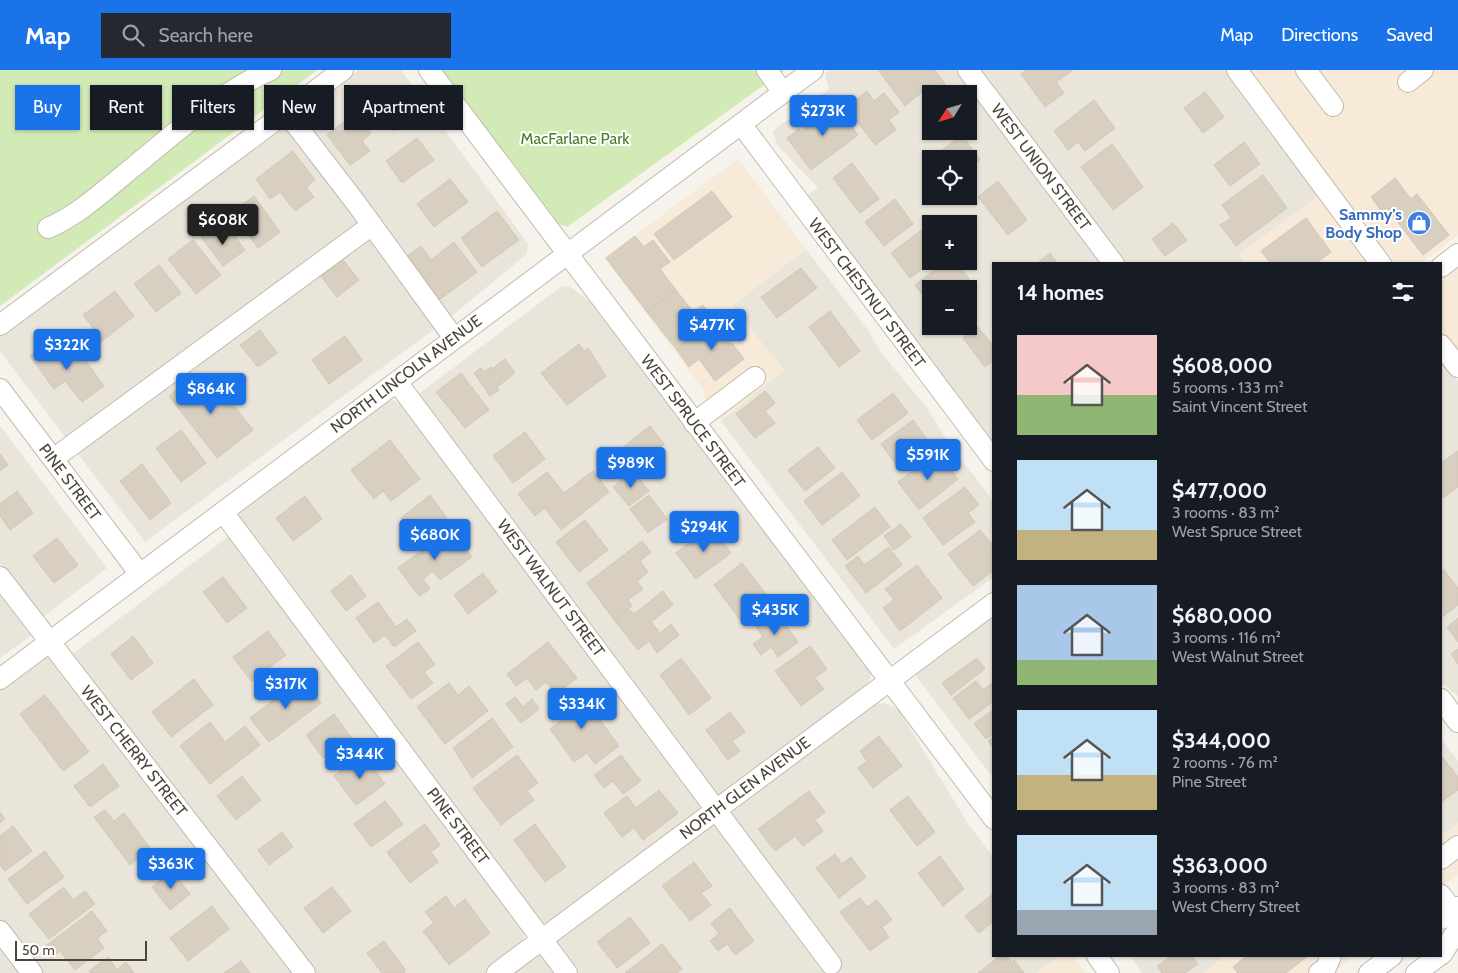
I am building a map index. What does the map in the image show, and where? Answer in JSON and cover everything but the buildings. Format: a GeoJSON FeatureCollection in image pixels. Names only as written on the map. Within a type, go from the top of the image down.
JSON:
{"type":"FeatureCollection","features":[{"type":"Feature","properties":{"kind":"street"},"geometry":{"type":"LineString","coordinates":[[48,228],[65,221],[118,182],[136,164],[224,97],[270,70]]}},
{"type":"Feature","properties":{"kind":"street","name":"WEST SPRUCE STREET"},"geometry":{"type":"LineString","coordinates":[[429,70],[992,816]]}},
{"type":"Feature","properties":{"kind":"street"},"geometry":{"type":"LineString","coordinates":[[767,70],[783,92]]}},
{"type":"Feature","properties":{"kind":"street","name":"NORTH LINCOLN AVENUE"},"geometry":{"type":"LineString","coordinates":[[0,679],[813,70]]}},
{"type":"Feature","properties":{"kind":"street","name":"WEST UNION STREET"},"geometry":{"type":"LineString","coordinates":[[968,70],[1112,262]]}},
{"type":"Feature","properties":{"kind":"street"},"geometry":{"type":"LineString","coordinates":[[1237,70],[1380,262]]}},
{"type":"Feature","properties":{"kind":"street"},"geometry":{"type":"LineString","coordinates":[[1306,70],[1333,106]]}},
{"type":"Feature","properties":{"kind":"street"},"geometry":{"type":"LineString","coordinates":[[318,85],[334,72]]}},
{"type":"Feature","properties":{"kind":"street","name":"WEST CHESTNUT STREET"},"geometry":{"type":"LineString","coordinates":[[741,124],[992,458]]}},
{"type":"Feature","properties":{"kind":"street"},"geometry":{"type":"LineString","coordinates":[[0,325],[264,128]]}},
{"type":"Feature","properties":{"kind":"street"},"geometry":{"type":"LineString","coordinates":[[300,130],[454,338]]}},
{"type":"Feature","properties":{"kind":"street"},"geometry":{"type":"LineString","coordinates":[[53,459],[372,225]]}},
{"type":"Feature","properties":{"kind":"street"},"geometry":{"type":"LineString","coordinates":[[1442,266],[1458,254]]}},
{"type":"Feature","properties":{"kind":"street"},"geometry":{"type":"LineString","coordinates":[[694,423],[755,377]]}},
{"type":"Feature","properties":{"kind":"street","name":"WEST WALNUT STREET"},"geometry":{"type":"LineString","coordinates":[[397,382],[717,809],[830,964]]}},
{"type":"Feature","properties":{"kind":"street","name":"PINE STREET"},"geometry":{"type":"LineString","coordinates":[[0,389],[140,574]]}},
{"type":"Feature","properties":{"kind":"street","name":"PINE STREET"},"geometry":{"type":"LineString","coordinates":[[223,512],[567,973]]}},
{"type":"Feature","properties":{"kind":"street","name":"WEST CHERRY STREET"},"geometry":{"type":"LineString","coordinates":[[0,577],[304,973]]}},
{"type":"Feature","properties":{"kind":"street","name":"NORTH GLEN AVENUE"},"geometry":{"type":"LineString","coordinates":[[497,973],[889,679],[992,604]]}},
{"type":"Feature","properties":{"kind":"street"},"geometry":{"type":"LineString","coordinates":[[1442,700],[1458,722]]}},
{"type":"Feature","properties":{"kind":"street"},"geometry":{"type":"LineString","coordinates":[[1442,858],[1458,846]]}},
{"type":"Feature","properties":{"kind":"street"},"geometry":{"type":"LineString","coordinates":[[1442,946],[1450,912]]}},
{"type":"Feature","properties":{"kind":"street"},"geometry":{"type":"LineString","coordinates":[[0,931],[32,973]]}},
{"type":"Feature","properties":{"kind":"street"},"geometry":{"type":"LineString","coordinates":[[1442,954],[1458,942]]}},
{"type":"Feature","properties":{"kind":"street"},"geometry":{"type":"LineString","coordinates":[[1097,957],[1109,973]]}},
{"type":"Feature","properties":{"kind":"street"},"geometry":{"type":"LineString","coordinates":[[1319,973],[1326,968],[1331,957]]}},
{"type":"Feature","properties":{"kind":"street"},"geometry":{"type":"LineString","coordinates":[[1419,972],[1438,957]]}},
{"type":"Feature","properties":{"kind":"shaded area"},"geometry":{"type":"Polygon","coordinates":[[[359,70],[401,70],[412,85],[344,85],[344,130],[445,130],[528,244],[527,254],[448,319],[145,542],[8,362],[0,350],[0,336],[278,130],[334,130],[334,89],[359,70]]]}},
{"type":"Feature","properties":{"kind":"shaded area"},"geometry":{"type":"Polygon","coordinates":[[[830,70],[959,70],[970,85],[922,85],[922,140],[978,140],[978,95],[1103,262],[992,262],[992,446],[805,197],[818,188],[778,146],[773,133],[774,130],[829,89],[825,74],[830,70]]]}},
{"type":"Feature","properties":{"kind":"shaded area"},"geometry":{"type":"Polygon","coordinates":[[[981,70],[1226,70],[1320,195],[1240,254],[1245,262],[1124,262],[981,70]]]}},
{"type":"Feature","properties":{"kind":"shaded area"},"geometry":{"type":"Polygon","coordinates":[[[1247,70],[1458,70],[1458,235],[1423,262],[1391,262],[1247,70]]]}},
{"type":"Feature","properties":{"kind":"shaded area"},"geometry":{"type":"Polygon","coordinates":[[[738,159],[806,249],[732,306],[784,370],[721,421],[704,397],[703,389],[604,258],[738,159]]]}},
{"type":"Feature","properties":{"kind":"shaded area"},"geometry":{"type":"Polygon","coordinates":[[[1320,195],[1370,262],[1245,262],[1239,254],[1320,195]]]}},
{"type":"Feature","properties":{"kind":"shaded area"},"geometry":{"type":"Polygon","coordinates":[[[806,249],[867,329],[882,354],[924,404],[947,440],[992,499],[992,578],[894,649],[721,421],[784,370],[732,306],[806,249]]]}},
{"type":"Feature","properties":{"kind":"shaded area"},"geometry":{"type":"Polygon","coordinates":[[[1458,264],[1458,356],[1442,334],[1442,275],[1458,264]]]}},
{"type":"Feature","properties":{"kind":"shaded area"},"geometry":{"type":"Polygon","coordinates":[[[562,286],[571,287],[590,302],[871,673],[868,686],[721,795],[712,793],[416,396],[562,286]]]}},
{"type":"Feature","properties":{"kind":"shaded area"},"geometry":{"type":"Polygon","coordinates":[[[1442,359],[1458,381],[1458,696],[1442,684],[1442,359]]]}},
{"type":"Feature","properties":{"kind":"shaded area"},"geometry":{"type":"Polygon","coordinates":[[[394,400],[402,406],[699,801],[700,808],[697,814],[547,924],[540,922],[242,523],[239,514],[241,510],[387,402],[394,400]]]}},
{"type":"Feature","properties":{"kind":"shaded area"},"geometry":{"type":"Polygon","coordinates":[[[0,426],[107,568],[42,618],[0,563],[0,426]]]}},
{"type":"Feature","properties":{"kind":"shaded area"},"geometry":{"type":"Polygon","coordinates":[[[229,536],[525,929],[522,946],[486,973],[312,973],[71,655],[229,536]]]}},
{"type":"Feature","properties":{"kind":"shaded area"},"geometry":{"type":"Polygon","coordinates":[[[0,588],[33,634],[0,658],[0,588]]]}},
{"type":"Feature","properties":{"kind":"shaded area"},"geometry":{"type":"Polygon","coordinates":[[[992,613],[992,776],[916,676],[917,670],[992,613]]]}},
{"type":"Feature","properties":{"kind":"shaded area"},"geometry":{"type":"Polygon","coordinates":[[[48,657],[52,659],[292,973],[41,973],[0,918],[0,690],[43,658],[48,657]]]}},
{"type":"Feature","properties":{"kind":"shaded area"},"geometry":{"type":"Polygon","coordinates":[[[885,703],[898,709],[969,825],[992,855],[992,957],[1059,957],[1037,973],[509,973],[873,704],[885,703]]]}},
{"type":"Feature","properties":{"kind":"shaded area"},"geometry":{"type":"Polygon","coordinates":[[[1442,740],[1458,761],[1458,823],[1442,835],[1442,740]]]}},
{"type":"Feature","properties":{"kind":"shaded area"},"geometry":{"type":"Polygon","coordinates":[[[1458,823],[1458,875],[1442,887],[1442,835],[1458,823]]]}},
{"type":"Feature","properties":{"kind":"shaded area"},"geometry":{"type":"Polygon","coordinates":[[[0,943],[23,973],[0,973],[0,943]]]}},
{"type":"Feature","properties":{"kind":"shaded area"},"geometry":{"type":"Polygon","coordinates":[[[1059,957],[1074,957],[1086,973],[1037,973],[1059,957]]]}},
{"type":"Feature","properties":{"kind":"shaded area"},"geometry":{"type":"Polygon","coordinates":[[[1131,957],[1224,957],[1203,973],[1142,973],[1131,957]]]}},
{"type":"Feature","properties":{"kind":"shaded area"},"geometry":{"type":"Polygon","coordinates":[[[1224,957],[1349,957],[1350,959],[1333,973],[1203,973],[1224,957]]]}},
{"type":"Feature","properties":{"kind":"green space"},"geometry":{"type":"Polygon","coordinates":[[[0,70],[317,70],[297,85],[264,85],[264,109],[254,117],[254,85],[172,85],[172,130],[236,130],[0,306],[0,70]]]}},
{"type":"Feature","properties":{"kind":"green space","name":"MacFarlane Park"},"geometry":{"type":"Polygon","coordinates":[[[439,70],[785,70],[567,227],[554,222],[463,102],[463,85],[450,85],[439,70]]]}},
{"type":"Feature","properties":{"kind":"place","name":"Sammy's Body Shop"},"geometry":{"type":"Point","coordinates":[1419,223]}}]}
